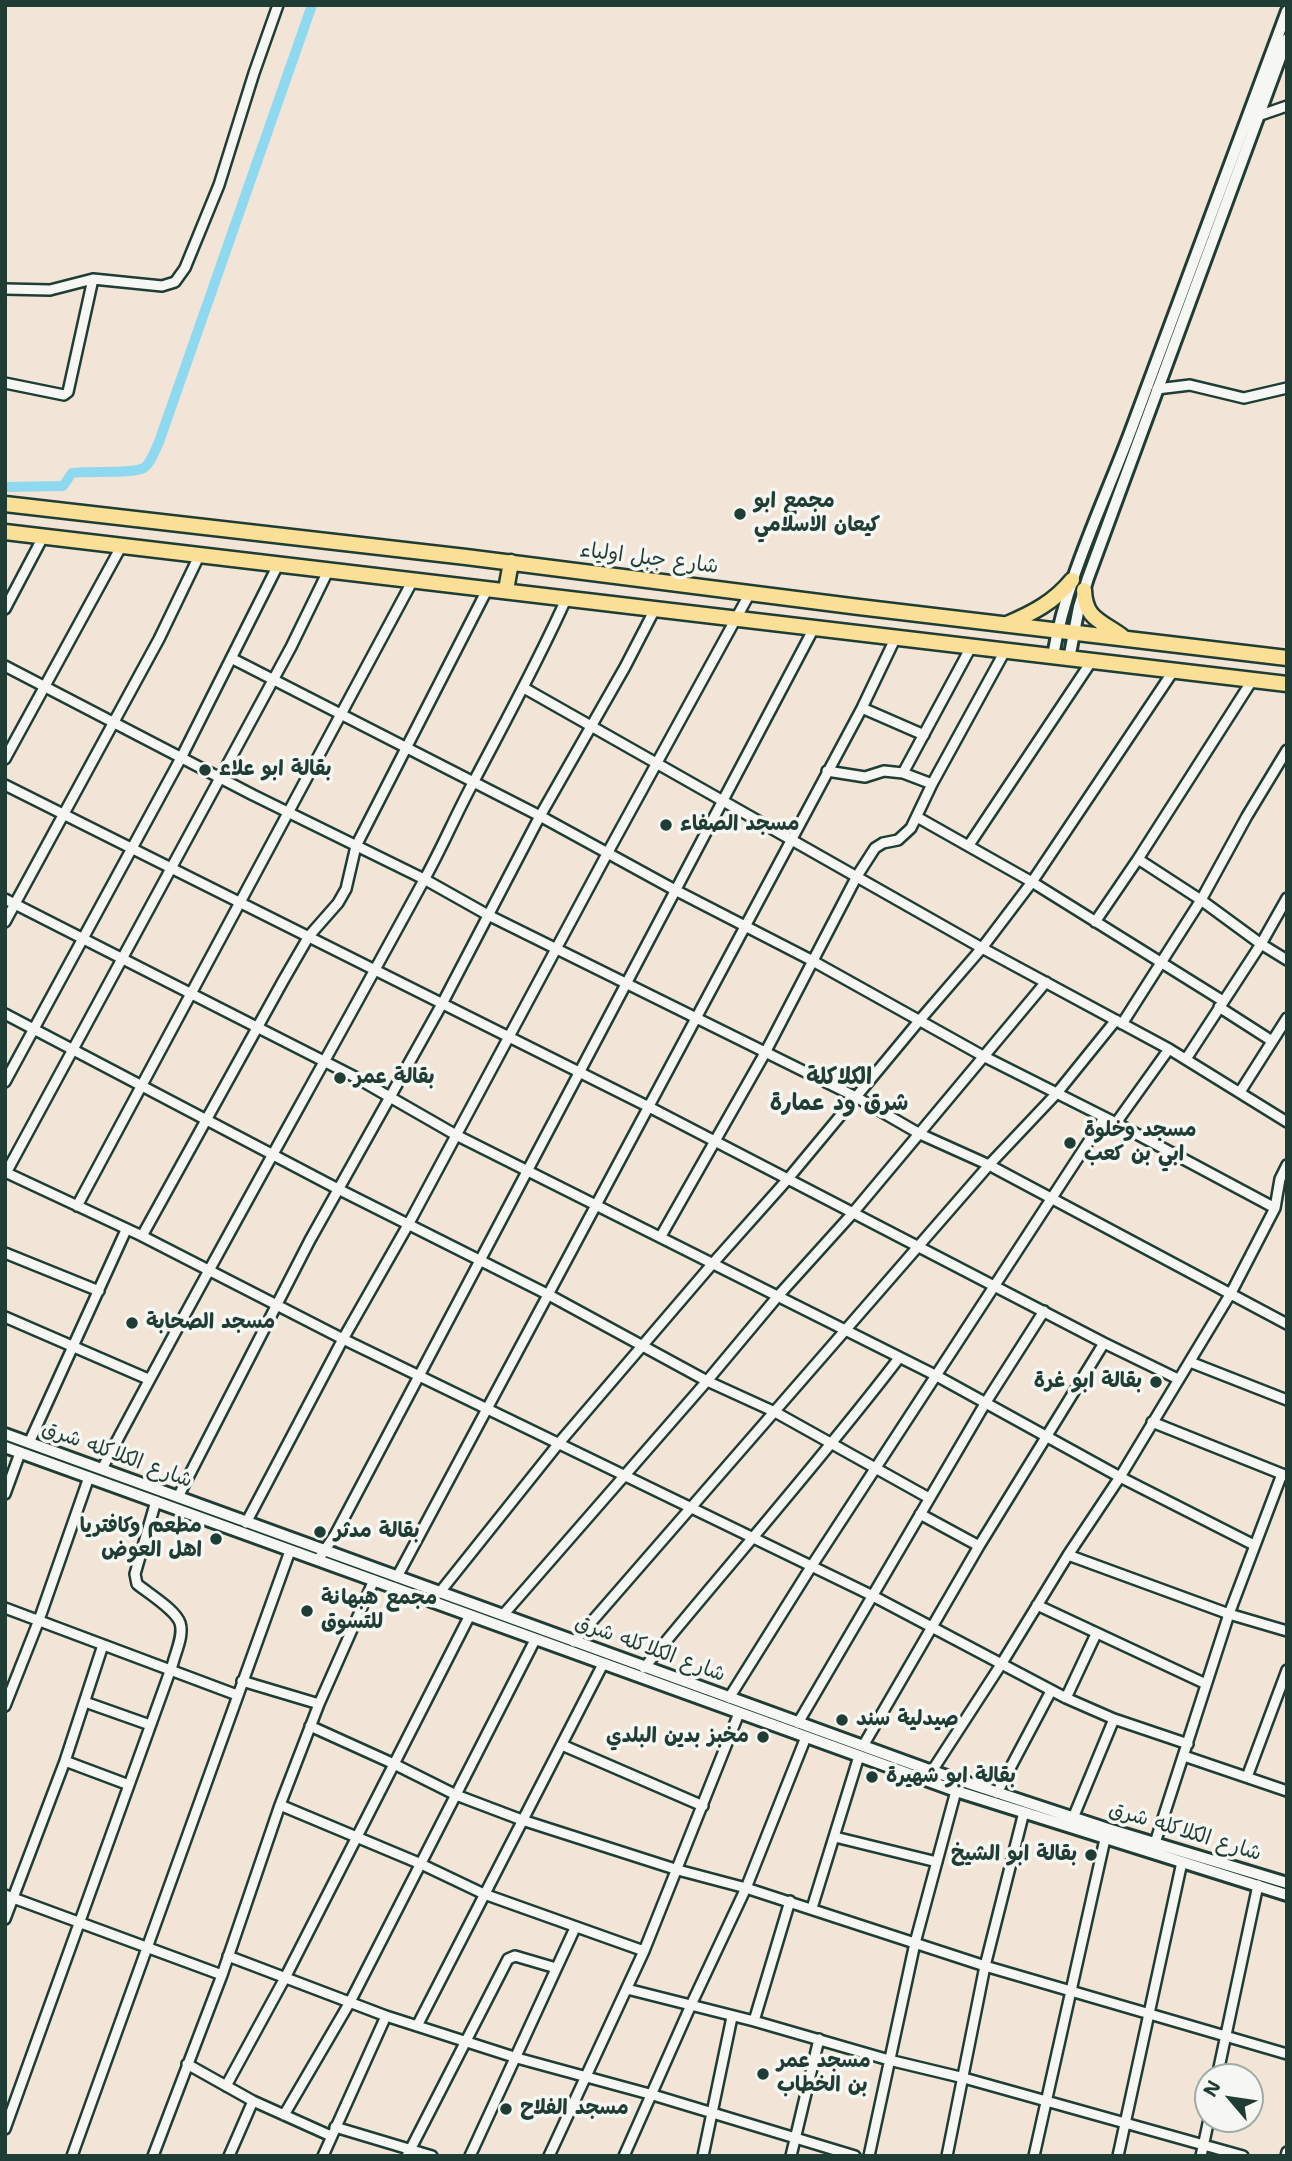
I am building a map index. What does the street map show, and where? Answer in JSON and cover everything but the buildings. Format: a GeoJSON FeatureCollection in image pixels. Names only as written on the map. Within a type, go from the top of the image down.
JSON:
{"type":"FeatureCollection","features":[{"type":"Feature","properties":{"kind":"highway","name":"شارع جبل اولياء"},"geometry":{"type":"LineString","coordinates":[[5,504],[511,562],[1287,658]]}},
{"type":"Feature","properties":{"kind":"highway"},"geometry":{"type":"LineString","coordinates":[[5,532],[1287,684]]}},
{"type":"Feature","properties":{"kind":"highway"},"geometry":{"type":"LineString","coordinates":[[506,590],[511,562]]}},
{"type":"Feature","properties":{"kind":"highway"},"geometry":{"type":"LineString","coordinates":[[1005,624],[1034,612],[1061,593],[1072,580]]}},
{"type":"Feature","properties":{"kind":"highway"},"geometry":{"type":"LineString","coordinates":[[1084,590],[1086,607],[1091,614],[1127,640]]}},
{"type":"Feature","properties":{"kind":"street"},"geometry":{"type":"LineString","coordinates":[[5,289],[50,290],[93,279],[162,286],[175,282],[181,275],[219,185],[257,62],[278,5]]}},
{"type":"Feature","properties":{"kind":"street"},"geometry":{"type":"LineString","coordinates":[[1069,659],[1084,590],[1116,483],[1287,11]]}},
{"type":"Feature","properties":{"kind":"street"},"geometry":{"type":"LineString","coordinates":[[1053,656],[1057,631],[1072,580],[1157,388],[1287,39]]}},
{"type":"Feature","properties":{"kind":"street"},"geometry":{"type":"LineString","coordinates":[[1258,116],[1287,106]]}},
{"type":"Feature","properties":{"kind":"street"},"geometry":{"type":"LineString","coordinates":[[5,383],[64,395],[68,392],[93,279]]}},
{"type":"Feature","properties":{"kind":"street"},"geometry":{"type":"LineString","coordinates":[[1157,388],[1190,385],[1244,398],[1287,388]]}},
{"type":"Feature","properties":{"kind":"street"},"geometry":{"type":"LineString","coordinates":[[5,609],[43,537]]}},
{"type":"Feature","properties":{"kind":"street"},"geometry":{"type":"LineString","coordinates":[[5,759],[121,545]]}},
{"type":"Feature","properties":{"kind":"street"},"geometry":{"type":"LineString","coordinates":[[5,922],[159,639],[200,554]]}},
{"type":"Feature","properties":{"kind":"street"},"geometry":{"type":"LineString","coordinates":[[5,1082],[181,758],[279,563]]}},
{"type":"Feature","properties":{"kind":"street"},"geometry":{"type":"LineString","coordinates":[[330,569],[124,958],[6,1172],[142,1236],[343,1339],[624,1477],[871,1595],[1051,1691],[1114,1719],[1188,1744]]}},
{"type":"Feature","properties":{"kind":"street"},"geometry":{"type":"LineString","coordinates":[[76,1206],[413,580]]}},
{"type":"Feature","properties":{"kind":"street"},"geometry":{"type":"LineString","coordinates":[[142,1236],[309,936],[338,903],[345,889],[356,846],[488,588]]}},
{"type":"Feature","properties":{"kind":"street"},"geometry":{"type":"LineString","coordinates":[[246,1523],[343,1339],[408,1225],[750,593]]}},
{"type":"Feature","properties":{"kind":"street"},"geometry":{"type":"LineString","coordinates":[[102,1469],[148,1379],[424,879],[524,688],[567,597]]}},
{"type":"Feature","properties":{"kind":"street"},"geometry":{"type":"LineString","coordinates":[[178,1497],[338,1189],[442,1004],[540,816],[593,726],[655,609]]}},
{"type":"Feature","properties":{"kind":"street"},"geometry":{"type":"LineString","coordinates":[[321,1556],[814,628]]}},
{"type":"Feature","properties":{"kind":"street"},"geometry":{"type":"LineString","coordinates":[[397,1577],[862,708],[895,639]]}},
{"type":"Feature","properties":{"kind":"street"},"geometry":{"type":"LineString","coordinates":[[903,773],[971,648]]}},
{"type":"Feature","properties":{"kind":"street"},"geometry":{"type":"LineString","coordinates":[[661,1236],[765,1053],[857,876],[875,848],[883,842],[898,841],[917,817],[932,784],[1005,651]]}},
{"type":"Feature","properties":{"kind":"street"},"geometry":{"type":"LineString","coordinates":[[233,659],[540,816],[811,960],[983,1056],[1275,1208]]}},
{"type":"Feature","properties":{"kind":"street"},"geometry":{"type":"LineString","coordinates":[[969,845],[1091,662]]}},
{"type":"Feature","properties":{"kind":"street"},"geometry":{"type":"LineString","coordinates":[[5,666],[288,813],[424,879],[488,915],[856,1097],[920,1134],[989,1166],[1286,1321]]}},
{"type":"Feature","properties":{"kind":"street"},"geometry":{"type":"LineString","coordinates":[[440,1592],[559,1443],[787,1180],[982,948],[1032,882],[1174,670]]}},
{"type":"Feature","properties":{"kind":"street"},"geometry":{"type":"LineString","coordinates":[[1095,922],[1253,679]]}},
{"type":"Feature","properties":{"kind":"street"},"geometry":{"type":"LineString","coordinates":[[524,688],[982,948],[1169,1049],[1287,1122]]}},
{"type":"Feature","properties":{"kind":"street"},"geometry":{"type":"LineString","coordinates":[[862,708],[924,735]]}},
{"type":"Feature","properties":{"kind":"street"},"geometry":{"type":"LineString","coordinates":[[574,1642],[989,1166],[1119,1022],[1161,964],[1201,900],[1287,750]]}},
{"type":"Feature","properties":{"kind":"street"},"geometry":{"type":"LineString","coordinates":[[827,771],[865,777],[884,771],[903,773],[932,784]]}},
{"type":"Feature","properties":{"kind":"street"},"geometry":{"type":"LineString","coordinates":[[5,785],[580,1072],[1178,1379]]}},
{"type":"Feature","properties":{"kind":"street"},"geometry":{"type":"LineString","coordinates":[[917,817],[1032,882],[1161,964],[1272,1041]]}},
{"type":"Feature","properties":{"kind":"street"},"geometry":{"type":"LineString","coordinates":[[1138,859],[1287,960]]}},
{"type":"Feature","properties":{"kind":"street"},"geometry":{"type":"LineString","coordinates":[[1185,1059],[1261,944],[1287,898]]}},
{"type":"Feature","properties":{"kind":"street"},"geometry":{"type":"LineString","coordinates":[[5,899],[257,1026],[456,1135],[935,1375],[1121,1477],[1254,1545]]}},
{"type":"Feature","properties":{"kind":"street"},"geometry":{"type":"LineString","coordinates":[[503,1615],[920,1134],[1046,982]]}},
{"type":"Feature","properties":{"kind":"street"},"geometry":{"type":"LineString","coordinates":[[5,1014],[338,1189],[549,1295],[707,1381],[775,1412],[929,1498]]}},
{"type":"Feature","properties":{"kind":"street"},"geometry":{"type":"LineString","coordinates":[[1240,1092],[1287,1018]]}},
{"type":"Feature","properties":{"kind":"street"},"geometry":{"type":"LineString","coordinates":[[1115,1123],[1169,1049]]}},
{"type":"Feature","properties":{"kind":"street"},"geometry":{"type":"LineString","coordinates":[[729,1698],[993,1285],[1104,1118]]}},
{"type":"Feature","properties":{"kind":"street"},"geometry":{"type":"LineString","coordinates":[[932,1771],[1068,1555],[1121,1477],[1231,1293],[1275,1208],[1287,1166]]}},
{"type":"Feature","properties":{"kind":"street"},"geometry":{"type":"LineString","coordinates":[[29,1443],[126,1230]]}},
{"type":"Feature","properties":{"kind":"street"},"geometry":{"type":"LineString","coordinates":[[5,1253],[99,1291]]}},
{"type":"Feature","properties":{"kind":"street"},"geometry":{"type":"LineString","coordinates":[[798,1723],[919,1514],[1044,1311]]}},
{"type":"Feature","properties":{"kind":"street"},"geometry":{"type":"LineString","coordinates":[[5,1317],[148,1379]]}},
{"type":"Feature","properties":{"kind":"street"},"geometry":{"type":"LineString","coordinates":[[812,1909],[861,1751],[979,1546],[1104,1343]]}},
{"type":"Feature","properties":{"kind":"street"},"geometry":{"type":"LineString","coordinates":[[644,1668],[752,1536],[834,1444],[899,1358]]}},
{"type":"Feature","properties":{"kind":"street"},"geometry":{"type":"LineString","coordinates":[[1190,1362],[1287,1401]]}},
{"type":"Feature","properties":{"kind":"street"},"geometry":{"type":"LineString","coordinates":[[1153,1422],[1284,1475],[1254,1545],[1229,1614],[1155,1843]]}},
{"type":"Feature","properties":{"kind":"street","name":"شارع الكلاكله شرق"},"geometry":{"type":"LineString","coordinates":[[5,1434],[246,1523],[373,1580],[806,1737],[932,1771],[1073,1818],[1287,1883]]}},
{"type":"Feature","properties":{"kind":"street","name":"شارع الكلاكله شرق"},"geometry":{"type":"LineString","coordinates":[[5,1447],[290,1551],[321,1556],[440,1592],[798,1723],[956,1791],[1287,1895]]}},
{"type":"Feature","properties":{"kind":"street"},"geometry":{"type":"LineString","coordinates":[[5,1494],[20,1453]]}},
{"type":"Feature","properties":{"kind":"street"},"geometry":{"type":"LineString","coordinates":[[5,1706],[39,1620],[89,1477]]}},
{"type":"Feature","properties":{"kind":"street"},"geometry":{"type":"LineString","coordinates":[[5,2129],[170,1671],[181,1633],[180,1623],[175,1615],[137,1584],[135,1574],[156,1501]]}},
{"type":"Feature","properties":{"kind":"street"},"geometry":{"type":"LineString","coordinates":[[919,1514],[979,1546]]}},
{"type":"Feature","properties":{"kind":"street"},"geometry":{"type":"LineString","coordinates":[[72,2156],[290,1551]]}},
{"type":"Feature","properties":{"kind":"street"},"geometry":{"type":"LineString","coordinates":[[1068,1555],[1229,1614],[1287,1631]]}},
{"type":"Feature","properties":{"kind":"street"},"geometry":{"type":"LineString","coordinates":[[153,2156],[222,1975],[280,1805],[319,1704],[373,1580]]}},
{"type":"Feature","properties":{"kind":"street"},"geometry":{"type":"LineString","coordinates":[[1037,1605],[1206,1684]]}},
{"type":"Feature","properties":{"kind":"street"},"geometry":{"type":"LineString","coordinates":[[5,1608],[237,1695]]}},
{"type":"Feature","properties":{"kind":"street"},"geometry":{"type":"LineString","coordinates":[[226,2086],[286,1976],[470,1615]]}},
{"type":"Feature","properties":{"kind":"street"},"geometry":{"type":"LineString","coordinates":[[1066,1698],[1096,1634]]}},
{"type":"Feature","properties":{"kind":"street"},"geometry":{"type":"LineString","coordinates":[[284,2115],[350,2002],[536,1640]]}},
{"type":"Feature","properties":{"kind":"street"},"geometry":{"type":"LineString","coordinates":[[5,1919],[9,1896],[65,1761],[103,1645]]}},
{"type":"Feature","properties":{"kind":"street"},"geometry":{"type":"LineString","coordinates":[[417,2026],[603,1664]]}},
{"type":"Feature","properties":{"kind":"street"},"geometry":{"type":"LineString","coordinates":[[1247,1777],[1287,1670]]}},
{"type":"Feature","properties":{"kind":"street"},"geometry":{"type":"LineString","coordinates":[[242,1681],[319,1704]]}},
{"type":"Feature","properties":{"kind":"street"},"geometry":{"type":"LineString","coordinates":[[997,1793],[1051,1691]]}},
{"type":"Feature","properties":{"kind":"street"},"geometry":{"type":"LineString","coordinates":[[85,1702],[150,1725]]}},
{"type":"Feature","properties":{"kind":"street"},"geometry":{"type":"LineString","coordinates":[[549,2156],[645,1951],[739,1713]]}},
{"type":"Feature","properties":{"kind":"street"},"geometry":{"type":"LineString","coordinates":[[1073,1818],[1114,1719]]}},
{"type":"Feature","properties":{"kind":"street"},"geometry":{"type":"LineString","coordinates":[[310,1727],[456,1795],[522,1820],[678,1870],[790,1901],[985,1966],[1287,2053]]}},
{"type":"Feature","properties":{"kind":"street"},"geometry":{"type":"LineString","coordinates":[[624,2156],[746,1888],[806,1737]]}},
{"type":"Feature","properties":{"kind":"street"},"geometry":{"type":"LineString","coordinates":[[562,1745],[703,1806]]}},
{"type":"Feature","properties":{"kind":"street"},"geometry":{"type":"LineString","coordinates":[[1184,1756],[1287,1791]]}},
{"type":"Feature","properties":{"kind":"street"},"geometry":{"type":"LineString","coordinates":[[65,1761],[129,1785]]}},
{"type":"Feature","properties":{"kind":"street"},"geometry":{"type":"LineString","coordinates":[[869,2156],[915,1943],[956,1791]]}},
{"type":"Feature","properties":{"kind":"street"},"geometry":{"type":"LineString","coordinates":[[280,1805],[421,1864],[484,1894],[645,1951]]}},
{"type":"Feature","properties":{"kind":"street"},"geometry":{"type":"LineString","coordinates":[[947,2156],[985,1966],[1024,1812]]}},
{"type":"Feature","properties":{"kind":"street"},"geometry":{"type":"LineString","coordinates":[[835,1837],[937,1862]]}},
{"type":"Feature","properties":{"kind":"street"},"geometry":{"type":"LineString","coordinates":[[1034,2156],[1105,1839]]}},
{"type":"Feature","properties":{"kind":"street"},"geometry":{"type":"LineString","coordinates":[[1118,2156],[1182,1861]]}},
{"type":"Feature","properties":{"kind":"street"},"geometry":{"type":"LineString","coordinates":[[1220,2063],[1258,1885]]}},
{"type":"Feature","properties":{"kind":"street"},"geometry":{"type":"LineString","coordinates":[[9,1896],[222,1975]]}},
{"type":"Feature","properties":{"kind":"street"},"geometry":{"type":"LineString","coordinates":[[754,2021],[790,1901]]}},
{"type":"Feature","properties":{"kind":"street"},"geometry":{"type":"LineString","coordinates":[[471,2156],[575,1928]]}},
{"type":"Feature","properties":{"kind":"street"},"geometry":{"type":"LineString","coordinates":[[228,1956],[286,1976],[386,2017],[855,2156]]}},
{"type":"Feature","properties":{"kind":"street"},"geometry":{"type":"LineString","coordinates":[[409,2152],[511,1956],[556,1968]]}},
{"type":"Feature","properties":{"kind":"street"},"geometry":{"type":"LineString","coordinates":[[626,1989],[1046,2100],[1243,2156]]}},
{"type":"Feature","properties":{"kind":"street"},"geometry":{"type":"LineString","coordinates":[[323,2156],[386,2017]]}},
{"type":"Feature","properties":{"kind":"street"},"geometry":{"type":"LineString","coordinates":[[703,2156],[732,2017]]}},
{"type":"Feature","properties":{"kind":"street"},"geometry":{"type":"LineString","coordinates":[[791,2156],[819,2039]]}},
{"type":"Feature","properties":{"kind":"street"},"geometry":{"type":"LineString","coordinates":[[187,2064],[284,2115],[333,2132],[432,2156]]}},
{"type":"Feature","properties":{"kind":"street"},"geometry":{"type":"LineString","coordinates":[[5,2091],[18,2095]]}},
{"type":"Feature","properties":{"kind":"street"},"geometry":{"type":"LineString","coordinates":[[229,2156],[253,2101]]}},
{"type":"Feature","properties":{"kind":"street"},"geometry":{"type":"LineString","coordinates":[[1201,2156],[1206,2133]]}},
{"type":"Feature","properties":{"kind":"waterway"},"geometry":{"type":"LineString","coordinates":[[5,487],[63,486],[72,473],[132,471],[145,467],[150,462],[312,5]]}},
{"type":"Feature","properties":{"kind":"place","name":"مجمع ابو كيعان الاسلامي"},"geometry":{"type":"Point","coordinates":[740,514]}},
{"type":"Feature","properties":{"kind":"place","name":"بقالة ابو علاء"},"geometry":{"type":"Point","coordinates":[205,770]}},
{"type":"Feature","properties":{"kind":"place","name":"مسجد الصفاء"},"geometry":{"type":"Point","coordinates":[666,825]}},
{"type":"Feature","properties":{"kind":"place","name":"بقالة عمر"},"geometry":{"type":"Point","coordinates":[340,1078]}},
{"type":"Feature","properties":{"kind":"place","name":"مسجد وخلوة ابي بن كعب"},"geometry":{"type":"Point","coordinates":[1070,1143]}},
{"type":"Feature","properties":{"kind":"place","name":"مسجد الصحابة"},"geometry":{"type":"Point","coordinates":[132,1323]}},
{"type":"Feature","properties":{"kind":"place","name":"بقالة ابو غرة"},"geometry":{"type":"Point","coordinates":[1156,1382]}},
{"type":"Feature","properties":{"kind":"place","name":"بقالة مدثر"},"geometry":{"type":"Point","coordinates":[320,1532]}},
{"type":"Feature","properties":{"kind":"place","name":"مطعم وكافتريا اهل العوض"},"geometry":{"type":"Point","coordinates":[216,1539]}},
{"type":"Feature","properties":{"kind":"place","name":"مجمع هبهانة للتسوق"},"geometry":{"type":"Point","coordinates":[307,1611]}},
{"type":"Feature","properties":{"kind":"place","name":"صيدلية سند"},"geometry":{"type":"Point","coordinates":[842,1720]}},
{"type":"Feature","properties":{"kind":"place","name":"مخبز بدين البلدي"},"geometry":{"type":"Point","coordinates":[763,1737]}},
{"type":"Feature","properties":{"kind":"place","name":"بقالة ابو شهيرة"},"geometry":{"type":"Point","coordinates":[872,1777]}},
{"type":"Feature","properties":{"kind":"place","name":"بقالة ابو الشيخ"},"geometry":{"type":"Point","coordinates":[1091,1855]}},
{"type":"Feature","properties":{"kind":"place","name":"مسجد عمر بن الخطاب"},"geometry":{"type":"Point","coordinates":[763,2074]}},
{"type":"Feature","properties":{"kind":"place","name":"مسجد الفلاح"},"geometry":{"type":"Point","coordinates":[506,2109]}},
{"type":"Feature","properties":{"kind":"district","name":"الكلاكلة شرق ود عمارة"},"geometry":{"type":"Point","coordinates":[839,1091]}}]}
